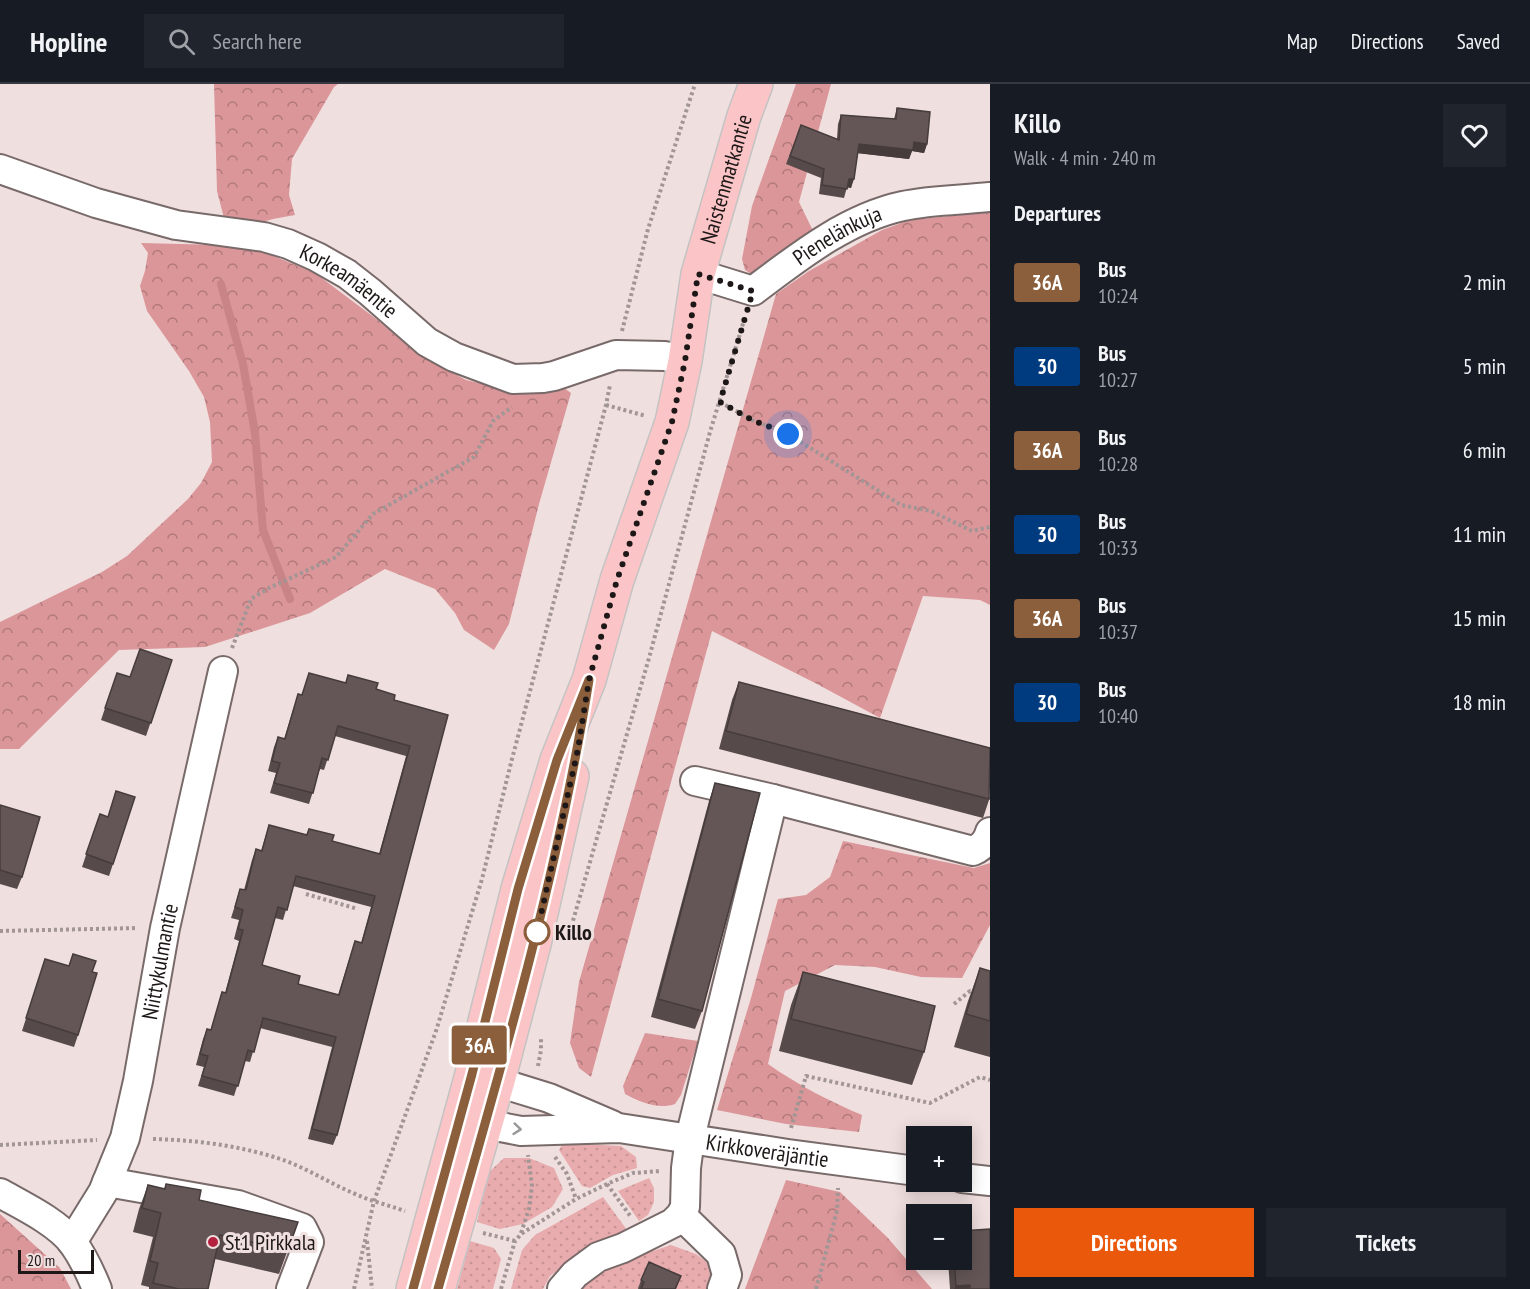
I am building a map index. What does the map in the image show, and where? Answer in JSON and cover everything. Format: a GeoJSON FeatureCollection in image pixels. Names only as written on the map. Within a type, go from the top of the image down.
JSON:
{"type":"FeatureCollection","features":[{"type":"Feature","properties":{"kind":"main road","name":"Naistenmatkantie"},"geometry":{"type":"LineString","coordinates":[[413,1289],[473,1120],[485,1078],[534,944],[561,831],[589,680],[617,580],[630,502],[675,358],[741,126],[756,84]]}},
{"type":"Feature","properties":{"kind":"main road","name":"Naistenmatkantie"},"geometry":{"type":"LineString","coordinates":[[438,1289],[473,1120]]}},
{"type":"Feature","properties":{"kind":"street","name":"Korkeamäentie"},"geometry":{"type":"LineString","coordinates":[[0,169],[96,203],[176,225],[264,237],[288,244],[347,274],[427,342],[454,357],[513,379],[554,376],[616,355],[675,358]]}},
{"type":"Feature","properties":{"kind":"street","name":"Pienelänkuja"},"geometry":{"type":"LineString","coordinates":[[753,291],[833,234],[874,215],[904,206],[990,198]]}},
{"type":"Feature","properties":{"kind":"street"},"geometry":{"type":"LineString","coordinates":[[698,274],[753,291]]}},
{"type":"Feature","properties":{"kind":"street","name":"Niittykulmantie"},"geometry":{"type":"LineString","coordinates":[[72,1242],[103,1192],[125,1138],[138,1082],[165,928],[224,671]]}},
{"type":"Feature","properties":{"kind":"street"},"geometry":{"type":"LineString","coordinates":[[695,781],[973,851],[981,848],[990,832]]}},
{"type":"Feature","properties":{"kind":"street"},"geometry":{"type":"LineString","coordinates":[[562,1289],[575,1274],[598,1257],[623,1248],[673,1222],[681,1215],[685,1207],[686,1168],[690,1138],[773,799]]}},
{"type":"Feature","properties":{"kind":"street","name":"Kirkkoveräjäntie"},"geometry":{"type":"LineString","coordinates":[[485,1078],[549,1098],[619,1128],[906,1170]]}},
{"type":"Feature","properties":{"kind":"street","name":"Kirkkoveräjäntie"},"geometry":{"type":"LineString","coordinates":[[473,1120],[524,1140],[619,1128]]}},
{"type":"Feature","properties":{"kind":"street"},"geometry":{"type":"LineString","coordinates":[[972,1179],[990,1181]]}},
{"type":"Feature","properties":{"kind":"street"},"geometry":{"type":"LineString","coordinates":[[107,1182],[238,1205],[302,1228],[309,1242],[291,1289]]}},
{"type":"Feature","properties":{"kind":"street"},"geometry":{"type":"LineString","coordinates":[[0,1193],[53,1225],[72,1242],[97,1289]]}},
{"type":"Feature","properties":{"kind":"street"},"geometry":{"type":"LineString","coordinates":[[681,1215],[721,1254],[727,1275],[722,1289]]}},
{"type":"Feature","properties":{"kind":"path"},"geometry":{"type":"LineString","coordinates":[[354,1289],[374,1201],[436,1031],[482,879],[606,405],[616,355],[648,229],[694,84]]}},
{"type":"Feature","properties":{"kind":"path"},"geometry":{"type":"LineString","coordinates":[[567,942],[753,291]]}},
{"type":"Feature","properties":{"kind":"path"},"geometry":{"type":"LineString","coordinates":[[224,671],[250,599],[336,557],[373,514],[474,457],[493,421],[554,376]]}},
{"type":"Feature","properties":{"kind":"path"},"geometry":{"type":"LineString","coordinates":[[720,402],[752,420],[788,434],[901,505],[931,511],[972,531],[990,527]]}},
{"type":"Feature","properties":{"kind":"path"},"geometry":{"type":"LineString","coordinates":[[306,894],[358,909]]}},
{"type":"Feature","properties":{"kind":"path"},"geometry":{"type":"LineString","coordinates":[[0,932],[165,928]]}},
{"type":"Feature","properties":{"kind":"path"},"geometry":{"type":"LineString","coordinates":[[954,1004],[970,991],[980,993]]}},
{"type":"Feature","properties":{"kind":"path"},"geometry":{"type":"LineString","coordinates":[[531,1092],[541,1050],[541,1028]]}},
{"type":"Feature","properties":{"kind":"path"},"geometry":{"type":"LineString","coordinates":[[790,1133],[806,1076],[930,1103],[980,1077],[990,1080]]}},
{"type":"Feature","properties":{"kind":"path"},"geometry":{"type":"LineString","coordinates":[[1,1145],[125,1138],[186,1140],[243,1149],[277,1157],[353,1193],[413,1213]]}},
{"type":"Feature","properties":{"kind":"path"},"geometry":{"type":"LineString","coordinates":[[521,1234],[530,1209],[532,1186],[524,1140]]}},
{"type":"Feature","properties":{"kind":"path"},"geometry":{"type":"LineString","coordinates":[[552,1153],[567,1174],[576,1199]]}},
{"type":"Feature","properties":{"kind":"path"},"geometry":{"type":"LineString","coordinates":[[816,1289],[837,1211],[839,1161]]}},
{"type":"Feature","properties":{"kind":"path"},"geometry":{"type":"LineString","coordinates":[[501,1289],[515,1241],[521,1234],[576,1199],[633,1173],[686,1168]]}},
{"type":"Feature","properties":{"kind":"path"},"geometry":{"type":"LineString","coordinates":[[607,1184],[645,1236]]}},
{"type":"Feature","properties":{"kind":"path"},"geometry":{"type":"LineString","coordinates":[[482,1233],[515,1241]]}},
{"type":"Feature","properties":{"kind":"path"},"geometry":{"type":"LineString","coordinates":[[366,1237],[372,1289]]}},
{"type":"Feature","properties":{"kind":"shaded area"},"geometry":{"type":"Polygon","coordinates":[[[563,1143],[621,1146],[636,1157],[637,1168],[613,1175],[590,1188],[582,1186],[559,1150],[563,1143]]]}},
{"type":"Feature","properties":{"kind":"shaded area"},"geometry":{"type":"Polygon","coordinates":[[[504,1158],[529,1158],[554,1168],[563,1189],[552,1207],[523,1224],[500,1229],[477,1222],[488,1173],[504,1158]]]}},
{"type":"Feature","properties":{"kind":"shaded area"},"geometry":{"type":"Polygon","coordinates":[[[649,1178],[654,1188],[654,1202],[648,1215],[639,1221],[618,1191],[649,1178]]]}},
{"type":"Feature","properties":{"kind":"shaded area"},"geometry":{"type":"Polygon","coordinates":[[[603,1197],[627,1230],[591,1246],[550,1276],[543,1289],[511,1289],[522,1250],[535,1235],[603,1197]]]}},
{"type":"Feature","properties":{"kind":"shaded area"},"geometry":{"type":"Polygon","coordinates":[[[470,1241],[494,1248],[501,1259],[493,1289],[457,1289],[470,1241]]]}},
{"type":"Feature","properties":{"kind":"shaded area"},"geometry":{"type":"Polygon","coordinates":[[[671,1245],[696,1254],[713,1267],[706,1289],[577,1289],[617,1263],[671,1245]]]}},
{"type":"Feature","properties":{"kind":"green space"},"geometry":{"type":"Polygon","coordinates":[[[214,84],[338,84],[334,87],[292,159],[289,195],[295,215],[241,228],[225,222],[217,191],[214,84]]]}},
{"type":"Feature","properties":{"kind":"green space"},"geometry":{"type":"Polygon","coordinates":[[[796,84],[831,84],[799,202],[818,241],[763,274],[751,274],[745,270],[742,259],[752,206],[796,84]]]}},
{"type":"Feature","properties":{"kind":"green space"},"geometry":{"type":"Polygon","coordinates":[[[990,212],[990,605],[980,600],[923,596],[880,718],[712,631],[591,1077],[579,1068],[570,1043],[579,982],[776,294],[809,271],[882,230],[910,220],[990,212]]]}},
{"type":"Feature","properties":{"kind":"green space"},"geometry":{"type":"Polygon","coordinates":[[[141,243],[221,245],[264,252],[315,273],[420,355],[466,380],[517,392],[560,385],[571,393],[539,504],[509,624],[494,650],[464,630],[455,613],[435,589],[385,569],[310,613],[205,647],[119,650],[19,749],[0,749],[0,622],[102,572],[127,556],[188,499],[201,483],[212,462],[210,422],[204,397],[189,371],[147,311],[140,286],[148,253],[141,243]]]}},
{"type":"Feature","properties":{"kind":"green space"},"geometry":{"type":"Polygon","coordinates":[[[843,841],[974,868],[990,863],[990,925],[962,978],[921,977],[875,967],[835,965],[785,991],[768,1064],[814,1092],[862,1115],[859,1132],[786,1124],[717,1110],[778,899],[806,895],[830,877],[843,841]]]}},
{"type":"Feature","properties":{"kind":"green space"},"geometry":{"type":"Polygon","coordinates":[[[645,1033],[698,1041],[681,1095],[675,1104],[656,1106],[625,1094],[623,1086],[645,1033]]]}},
{"type":"Feature","properties":{"kind":"green space"},"geometry":{"type":"Polygon","coordinates":[[[786,1180],[840,1192],[887,1237],[906,1259],[906,1270],[916,1270],[932,1289],[745,1289],[786,1180]]]}},
{"type":"Feature","properties":{"kind":"green space"},"geometry":{"type":"Polygon","coordinates":[[[0,1214],[60,1268],[71,1289],[0,1289],[0,1214]]]}},
{"type":"Feature","properties":{"kind":"building"},"geometry":{"type":"Polygon","coordinates":[[[897,108],[930,112],[927,144],[914,142],[913,150],[859,144],[854,179],[849,179],[847,189],[822,185],[824,169],[790,156],[801,125],[839,140],[841,115],[896,119],[897,108]]]}},
{"type":"Feature","properties":{"kind":"building"},"geometry":{"type":"Polygon","coordinates":[[[140,649],[172,660],[151,723],[105,708],[117,673],[130,677],[140,649]]]}},
{"type":"Feature","properties":{"kind":"building"},"geometry":{"type":"Polygon","coordinates":[[[309,673],[346,683],[348,675],[378,683],[376,689],[395,695],[394,700],[448,715],[337,1135],[312,1129],[336,1037],[263,1018],[254,1052],[248,1050],[238,1086],[202,1076],[208,1056],[200,1054],[207,1029],[211,1030],[222,992],[226,993],[243,930],[238,929],[243,910],[235,907],[240,889],[246,890],[256,849],[262,851],[269,825],[307,835],[309,829],[334,835],[332,841],[380,854],[410,746],[338,726],[328,760],[322,758],[313,793],[274,783],[280,763],[272,761],[278,737],[285,739],[298,694],[302,695],[309,673]],[[296,876],[287,910],[278,907],[262,965],[300,976],[298,984],[339,995],[355,941],[362,943],[375,896],[296,876]]]}},
{"type":"Feature","properties":{"kind":"building"},"geometry":{"type":"Polygon","coordinates":[[[739,682],[990,748],[989,799],[726,731],[739,682]]]}},
{"type":"Feature","properties":{"kind":"building"},"geometry":{"type":"Polygon","coordinates":[[[715,783],[760,793],[702,1011],[658,999],[715,783]]]}},
{"type":"Feature","properties":{"kind":"building"},"geometry":{"type":"Polygon","coordinates":[[[116,791],[135,797],[113,864],[86,854],[100,814],[108,817],[116,791]]]}},
{"type":"Feature","properties":{"kind":"building"},"geometry":{"type":"Polygon","coordinates":[[[0,805],[40,817],[22,877],[0,870],[0,805]]]}},
{"type":"Feature","properties":{"kind":"building"},"geometry":{"type":"Polygon","coordinates":[[[73,954],[96,961],[92,972],[97,973],[78,1035],[26,1018],[45,959],[69,966],[73,954]]]}},
{"type":"Feature","properties":{"kind":"building"},"geometry":{"type":"Polygon","coordinates":[[[980,968],[990,971],[990,1021],[966,1014],[980,968]]]}},
{"type":"Feature","properties":{"kind":"building"},"geometry":{"type":"Polygon","coordinates":[[[803,972],[935,1006],[924,1052],[791,1019],[803,972]]]}},
{"type":"Feature","properties":{"kind":"building"},"geometry":{"type":"Polygon","coordinates":[[[166,1184],[201,1190],[199,1200],[298,1222],[288,1250],[220,1235],[208,1289],[179,1289],[153,1283],[158,1263],[150,1261],[161,1213],[142,1208],[148,1185],[165,1189],[166,1184]]]}},
{"type":"Feature","properties":{"kind":"building"},"geometry":{"type":"Polygon","coordinates":[[[990,1229],[990,1289],[970,1289],[970,1285],[956,1286],[955,1270],[972,1270],[972,1230],[990,1229]]]}},
{"type":"Feature","properties":{"kind":"building"},"geometry":{"type":"Polygon","coordinates":[[[649,1262],[681,1276],[675,1289],[641,1289],[644,1282],[641,1280],[649,1262]]]}},
{"type":"Feature","properties":{"kind":"waterway"},"geometry":{"type":"LineString","coordinates":[[221,284],[243,364],[255,433],[263,530],[290,599]]}},
{"type":"Feature","properties":{"kind":"bus line","name":"36A"},"geometry":{"type":"LineString","coordinates":[[413,1289],[472,1074],[518,889],[557,760],[589,680],[561,831],[534,944],[498,1082],[438,1289]]}},
{"type":"Feature","properties":{"kind":"place","name":"Killo"},"geometry":{"type":"Point","coordinates":[537,932]}},
{"type":"Feature","properties":{"kind":"place","name":"St1 Pirkkala"},"geometry":{"type":"Point","coordinates":[213,1242]}},
{"type":"Feature","properties":{"kind":"route"},"geometry":{"type":"LineString","coordinates":[[537,932],[578,749],[589,680],[617,580],[672,422],[685,361],[698,274],[753,291],[720,402],[752,420],[788,434]]}}]}
